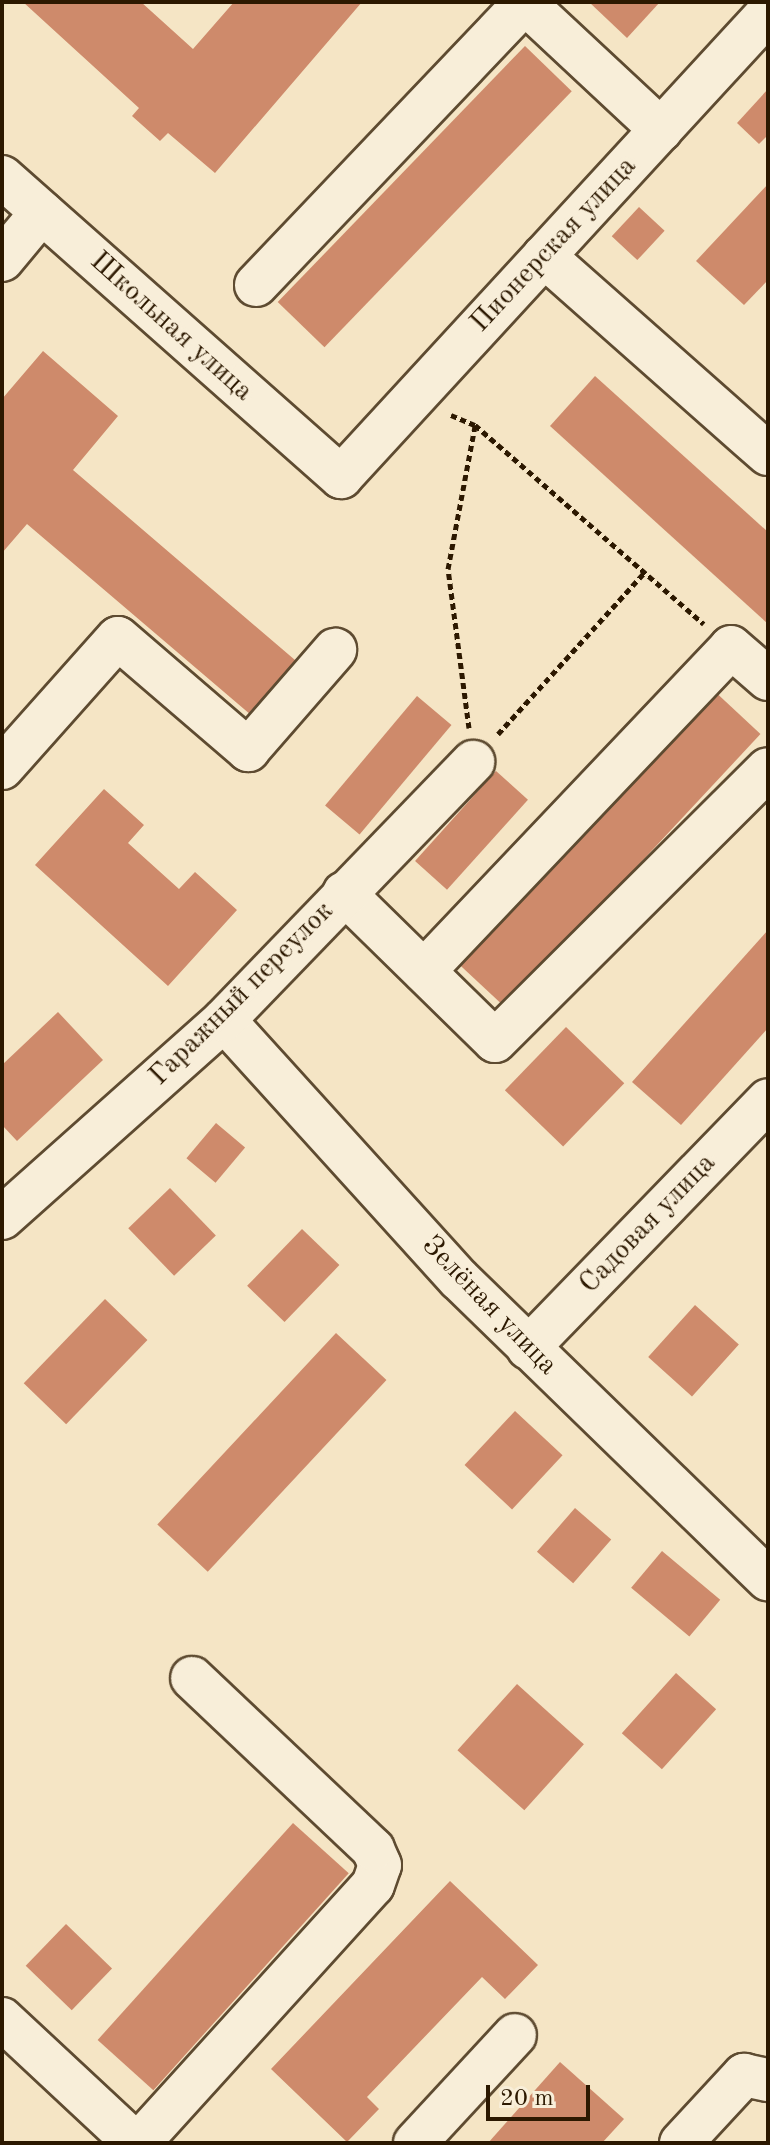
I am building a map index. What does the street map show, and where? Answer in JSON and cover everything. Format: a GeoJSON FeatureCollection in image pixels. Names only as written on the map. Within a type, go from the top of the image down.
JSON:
{"type":"FeatureCollection","features":[{"type":"Feature","properties":{"kind":"street"},"geometry":{"type":"LineString","coordinates":[[256,285],[525,3],[661,130]]}},
{"type":"Feature","properties":{"kind":"street","name":"Пионерская улица"},"geometry":{"type":"LineString","coordinates":[[341,477],[768,13]]}},
{"type":"Feature","properties":{"kind":"street","name":"Школьная улица"},"geometry":{"type":"LineString","coordinates":[[2,177],[341,477]]}},
{"type":"Feature","properties":{"kind":"street"},"geometry":{"type":"LineString","coordinates":[[2,260],[42,212]]}},
{"type":"Feature","properties":{"kind":"street"},"geometry":{"type":"LineString","coordinates":[[544,256],[768,454]]}},
{"type":"Feature","properties":{"kind":"street"},"geometry":{"type":"LineString","coordinates":[[2,768],[118,638],[248,750],[335,650]]}},
{"type":"Feature","properties":{"kind":"street"},"geometry":{"type":"LineString","coordinates":[[424,971],[731,647],[768,679]]}},
{"type":"Feature","properties":{"kind":"street","name":"Гаражный переулок"},"geometry":{"type":"LineString","coordinates":[[2,1218],[224,1020],[473,762]]}},
{"type":"Feature","properties":{"kind":"street"},"geometry":{"type":"LineString","coordinates":[[344,893],[495,1041],[768,769]]}},
{"type":"Feature","properties":{"kind":"street","name":"Зелёная улица"},"geometry":{"type":"LineString","coordinates":[[224,1020],[528,1348],[768,1579]]}},
{"type":"Feature","properties":{"kind":"street","name":"Садовая улица"},"geometry":{"type":"LineString","coordinates":[[528,1348],[768,1100]]}},
{"type":"Feature","properties":{"kind":"street"},"geometry":{"type":"LineString","coordinates":[[10,2041],[137,2143],[373,1885],[380,1865],[373,1849],[192,1678]]}},
{"type":"Feature","properties":{"kind":"street"},"geometry":{"type":"LineString","coordinates":[[415,2143],[515,2035]]}},
{"type":"Feature","properties":{"kind":"street"},"geometry":{"type":"LineString","coordinates":[[681,2143],[744,2075],[768,2080]]}},
{"type":"Feature","properties":{"kind":"path"},"geometry":{"type":"LineString","coordinates":[[413,399],[475,425],[731,647]]}},
{"type":"Feature","properties":{"kind":"path"},"geometry":{"type":"LineString","coordinates":[[473,762],[448,569],[475,425]]}},
{"type":"Feature","properties":{"kind":"path"},"geometry":{"type":"LineString","coordinates":[[473,762],[645,572]]}},
{"type":"Feature","properties":{"kind":"building"},"geometry":{"type":"Polygon","coordinates":[[[23,2],[141,2],[193,49],[234,2],[362,2],[215,173],[168,133],[160,141],[132,116],[139,108],[23,2]]]}},
{"type":"Feature","properties":{"kind":"building"},"geometry":{"type":"Polygon","coordinates":[[[589,2],[660,2],[627,38],[589,2]]]}},
{"type":"Feature","properties":{"kind":"building"},"geometry":{"type":"Polygon","coordinates":[[[525,46],[572,91],[324,347],[278,302],[525,46]]]}},
{"type":"Feature","properties":{"kind":"building"},"geometry":{"type":"Polygon","coordinates":[[[768,89],[768,135],[759,144],[737,123],[768,89]]]}},
{"type":"Feature","properties":{"kind":"building"},"geometry":{"type":"Polygon","coordinates":[[[768,184],[768,280],[744,305],[696,261],[768,184]]]}},
{"type":"Feature","properties":{"kind":"building"},"geometry":{"type":"Polygon","coordinates":[[[639,207],[665,231],[637,260],[612,236],[639,207]]]}},
{"type":"Feature","properties":{"kind":"building"},"geometry":{"type":"Polygon","coordinates":[[[43,351],[118,416],[73,470],[302,666],[257,720],[27,524],[2,553],[2,399],[43,351]]]}},
{"type":"Feature","properties":{"kind":"building"},"geometry":{"type":"Polygon","coordinates":[[[595,376],[768,532],[768,624],[550,426],[595,376]]]}},
{"type":"Feature","properties":{"kind":"building"},"geometry":{"type":"Polygon","coordinates":[[[710,687],[760,734],[505,1008],[455,961],[710,687]]]}},
{"type":"Feature","properties":{"kind":"building"},"geometry":{"type":"Polygon","coordinates":[[[417,696],[451,725],[360,834],[325,806],[417,696]]]}},
{"type":"Feature","properties":{"kind":"building"},"geometry":{"type":"Polygon","coordinates":[[[496,771],[528,800],[447,890],[415,861],[496,771]]]}},
{"type":"Feature","properties":{"kind":"building"},"geometry":{"type":"Polygon","coordinates":[[[104,789],[144,825],[128,843],[179,889],[195,872],[237,910],[168,986],[35,865],[104,789]]]}},
{"type":"Feature","properties":{"kind":"building"},"geometry":{"type":"Polygon","coordinates":[[[768,930],[768,1028],[681,1125],[632,1082],[768,930]]]}},
{"type":"Feature","properties":{"kind":"building"},"geometry":{"type":"Polygon","coordinates":[[[58,1012],[103,1060],[17,1141],[2,1125],[2,1065],[58,1012]]]}},
{"type":"Feature","properties":{"kind":"building"},"geometry":{"type":"Polygon","coordinates":[[[566,1027],[624,1083],[563,1147],[505,1090],[566,1027]]]}},
{"type":"Feature","properties":{"kind":"building"},"geometry":{"type":"Polygon","coordinates":[[[216,1123],[245,1147],[216,1183],[186,1158],[216,1123]]]}},
{"type":"Feature","properties":{"kind":"building"},"geometry":{"type":"Polygon","coordinates":[[[170,1188],[216,1235],[174,1276],[128,1228],[170,1188]]]}},
{"type":"Feature","properties":{"kind":"building"},"geometry":{"type":"Polygon","coordinates":[[[302,1229],[339,1265],[285,1322],[247,1286],[302,1229]]]}},
{"type":"Feature","properties":{"kind":"building"},"geometry":{"type":"Polygon","coordinates":[[[105,1299],[147,1340],[66,1424],[24,1383],[105,1299]]]}},
{"type":"Feature","properties":{"kind":"building"},"geometry":{"type":"Polygon","coordinates":[[[695,1305],[739,1344],[692,1396],[648,1357],[695,1305]]]}},
{"type":"Feature","properties":{"kind":"building"},"geometry":{"type":"Polygon","coordinates":[[[336,1333],[386,1380],[208,1572],[157,1525],[336,1333]]]}},
{"type":"Feature","properties":{"kind":"building"},"geometry":{"type":"Polygon","coordinates":[[[515,1411],[563,1455],[512,1509],[465,1465],[515,1411]]]}},
{"type":"Feature","properties":{"kind":"building"},"geometry":{"type":"Polygon","coordinates":[[[575,1508],[611,1539],[573,1583],[537,1552],[575,1508]]]}},
{"type":"Feature","properties":{"kind":"building"},"geometry":{"type":"Polygon","coordinates":[[[662,1551],[720,1600],[689,1637],[631,1588],[662,1551]]]}},
{"type":"Feature","properties":{"kind":"building"},"geometry":{"type":"Polygon","coordinates":[[[676,1673],[716,1709],[662,1769],[622,1733],[676,1673]]]}},
{"type":"Feature","properties":{"kind":"building"},"geometry":{"type":"Polygon","coordinates":[[[517,1684],[584,1744],[524,1810],[457,1750],[517,1684]]]}},
{"type":"Feature","properties":{"kind":"building"},"geometry":{"type":"Polygon","coordinates":[[[293,1823],[349,1873],[153,2090],[98,2040],[293,1823]]]}},
{"type":"Feature","properties":{"kind":"building"},"geometry":{"type":"Polygon","coordinates":[[[450,1881],[538,1965],[505,1999],[482,1977],[367,2097],[379,2109],[347,2142],[271,2069],[450,1881]]]}},
{"type":"Feature","properties":{"kind":"building"},"geometry":{"type":"Polygon","coordinates":[[[66,1924],[112,1968],[72,2010],[26,1966],[66,1924]]]}},
{"type":"Feature","properties":{"kind":"building"},"geometry":{"type":"Polygon","coordinates":[[[560,2062],[624,2119],[602,2143],[488,2143],[560,2062]]]}}]}
